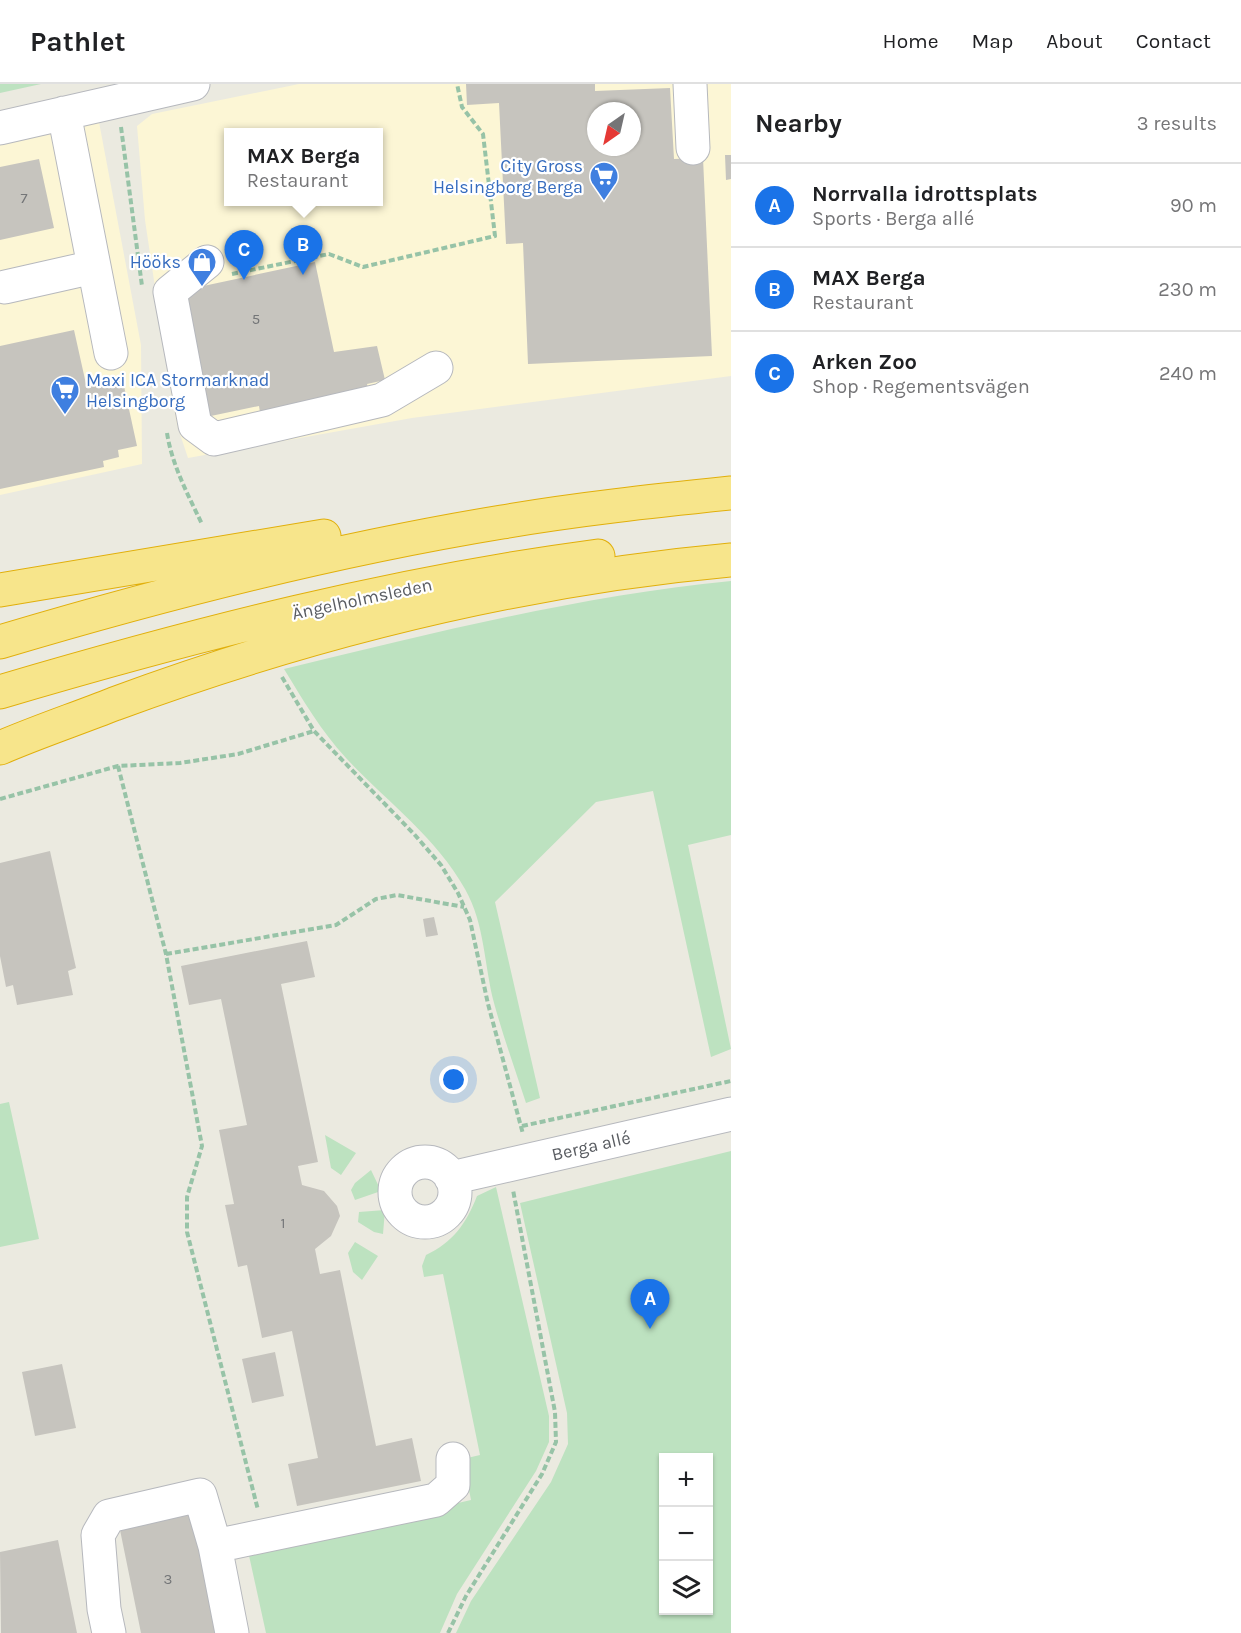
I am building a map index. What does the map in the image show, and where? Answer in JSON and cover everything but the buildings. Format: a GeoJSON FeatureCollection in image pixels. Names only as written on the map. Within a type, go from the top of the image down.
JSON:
{"type":"FeatureCollection","features":[{"type":"Feature","properties":{"kind":"highway"},"geometry":{"type":"LineString","coordinates":[[0,590],[414,522],[603,507],[731,493]]}},
{"type":"Feature","properties":{"kind":"highway"},"geometry":{"type":"LineString","coordinates":[[0,642],[88,616],[298,562],[501,522],[603,507]]}},
{"type":"Feature","properties":{"kind":"highway","name":"Ängelholmsleden"},"geometry":{"type":"LineString","coordinates":[[0,692],[120,657],[353,598],[538,564],[731,538]]}},
{"type":"Feature","properties":{"kind":"highway"},"geometry":{"type":"LineString","coordinates":[[0,748],[195,674],[326,636],[474,599],[660,567],[731,560]]}},
{"type":"Feature","properties":{"kind":"street"},"geometry":{"type":"LineString","coordinates":[[0,128],[193,84]]}},
{"type":"Feature","properties":{"kind":"street"},"geometry":{"type":"LineString","coordinates":[[690,84],[693,148]]}},
{"type":"Feature","properties":{"kind":"street"},"geometry":{"type":"LineString","coordinates":[[64,113],[111,353]]}},
{"type":"Feature","properties":{"kind":"street"},"geometry":{"type":"LineString","coordinates":[[5,287],[94,267]]}},
{"type":"Feature","properties":{"kind":"street"},"geometry":{"type":"LineString","coordinates":[[215,269],[170,292],[195,425],[214,439],[382,400],[436,368]]}},
{"type":"Feature","properties":{"kind":"street","name":"Berga allé"},"geometry":{"type":"LineString","coordinates":[[451,1178],[731,1114]]}},
{"type":"Feature","properties":{"kind":"street"},"geometry":{"type":"LineString","coordinates":[[215,1546],[436,1500],[453,1485],[453,1460]]}},
{"type":"Feature","properties":{"kind":"street"},"geometry":{"type":"LineString","coordinates":[[109,1633],[104,1609],[98,1535],[109,1516],[200,1495],[215,1546],[232,1633]]}},
{"type":"Feature","properties":{"kind":"path"},"geometry":{"type":"LineString","coordinates":[[215,269],[329,254],[363,267],[495,237],[483,134],[462,107],[457,84]]}},
{"type":"Feature","properties":{"kind":"path"},"geometry":{"type":"LineString","coordinates":[[282,677],[314,731],[434,857],[458,893],[470,920],[488,1004],[522,1125],[731,1081]]}},
{"type":"Feature","properties":{"kind":"path"},"geometry":{"type":"LineString","coordinates":[[0,799],[118,766],[180,763],[238,754],[314,731]]}},
{"type":"Feature","properties":{"kind":"path"},"geometry":{"type":"LineString","coordinates":[[118,766],[165,954],[202,1146],[187,1197],[187,1232],[264,1534]]}},
{"type":"Feature","properties":{"kind":"path"},"geometry":{"type":"LineString","coordinates":[[165,954],[336,925],[376,899],[397,895],[464,907]]}},
{"type":"Feature","properties":{"kind":"path"},"geometry":{"type":"LineString","coordinates":[[448,1633],[466,1596],[542,1474],[556,1442],[555,1412],[514,1203],[513,1185]]}},
{"type":"Feature","properties":{"kind":"shaded area"},"geometry":{"type":"Polygon","coordinates":[[[299,84],[731,84],[731,376],[412,418],[188,458],[177,425],[170,388],[145,220],[137,126],[152,114],[299,84]]]}},
{"type":"Feature","properties":{"kind":"shaded area"},"geometry":{"type":"Polygon","coordinates":[[[99,122],[141,345],[142,464],[0,495],[0,141],[99,122]]]}},
{"type":"Feature","properties":{"kind":"green space"},"geometry":{"type":"Polygon","coordinates":[[[0,84],[41,84],[0,93],[0,84]]]}},
{"type":"Feature","properties":{"kind":"green space"},"geometry":{"type":"Polygon","coordinates":[[[731,581],[731,835],[688,845],[731,1049],[711,1057],[653,791],[596,802],[495,902],[540,1098],[526,1103],[494,1003],[477,916],[465,889],[453,870],[425,836],[337,748],[284,669],[506,617],[618,596],[731,581]]]}},
{"type":"Feature","properties":{"kind":"green space"},"geometry":{"type":"Polygon","coordinates":[[[9,1102],[39,1239],[0,1247],[0,1104],[9,1102]]]}},
{"type":"Feature","properties":{"kind":"green space"},"geometry":{"type":"Polygon","coordinates":[[[325,1135],[356,1153],[341,1175],[331,1168],[325,1135]]]}},
{"type":"Feature","properties":{"kind":"green space"},"geometry":{"type":"Polygon","coordinates":[[[731,1151],[731,1633],[456,1633],[471,1601],[551,1482],[568,1444],[567,1413],[520,1203],[731,1151]]]}},
{"type":"Feature","properties":{"kind":"green space"},"geometry":{"type":"Polygon","coordinates":[[[371,1170],[381,1191],[355,1200],[351,1190],[355,1183],[371,1170]]]}},
{"type":"Feature","properties":{"kind":"green space"},"geometry":{"type":"Polygon","coordinates":[[[496,1187],[549,1416],[549,1442],[536,1471],[457,1594],[440,1633],[266,1633],[248,1551],[471,1500],[463,1459],[480,1455],[443,1274],[424,1277],[422,1266],[426,1255],[444,1244],[458,1231],[477,1196],[496,1187]]]}},
{"type":"Feature","properties":{"kind":"green space"},"geometry":{"type":"Polygon","coordinates":[[[385,1210],[383,1234],[374,1232],[358,1222],[359,1212],[385,1210]]]}},
{"type":"Feature","properties":{"kind":"green space"},"geometry":{"type":"Polygon","coordinates":[[[355,1242],[378,1256],[362,1280],[353,1272],[348,1253],[355,1242]]]}},
{"type":"Feature","properties":{"kind":"place","name":"City Gross Helsingborg Berga"},"geometry":{"type":"Point","coordinates":[604,202]}},
{"type":"Feature","properties":{"kind":"place","name":"MAX Berga"},"geometry":{"type":"Point","coordinates":[303,275]}},
{"type":"Feature","properties":{"kind":"place","name":"Arken Zoo"},"geometry":{"type":"Point","coordinates":[244,280]}},
{"type":"Feature","properties":{"kind":"place","name":"Hööks"},"geometry":{"type":"Point","coordinates":[202,288]}},
{"type":"Feature","properties":{"kind":"place","name":"Maxi ICA Stormarknad Helsingborg"},"geometry":{"type":"Point","coordinates":[65,416]}},
{"type":"Feature","properties":{"kind":"place","name":"Norrvalla idrottsplats"},"geometry":{"type":"Point","coordinates":[650,1329]}}]}
